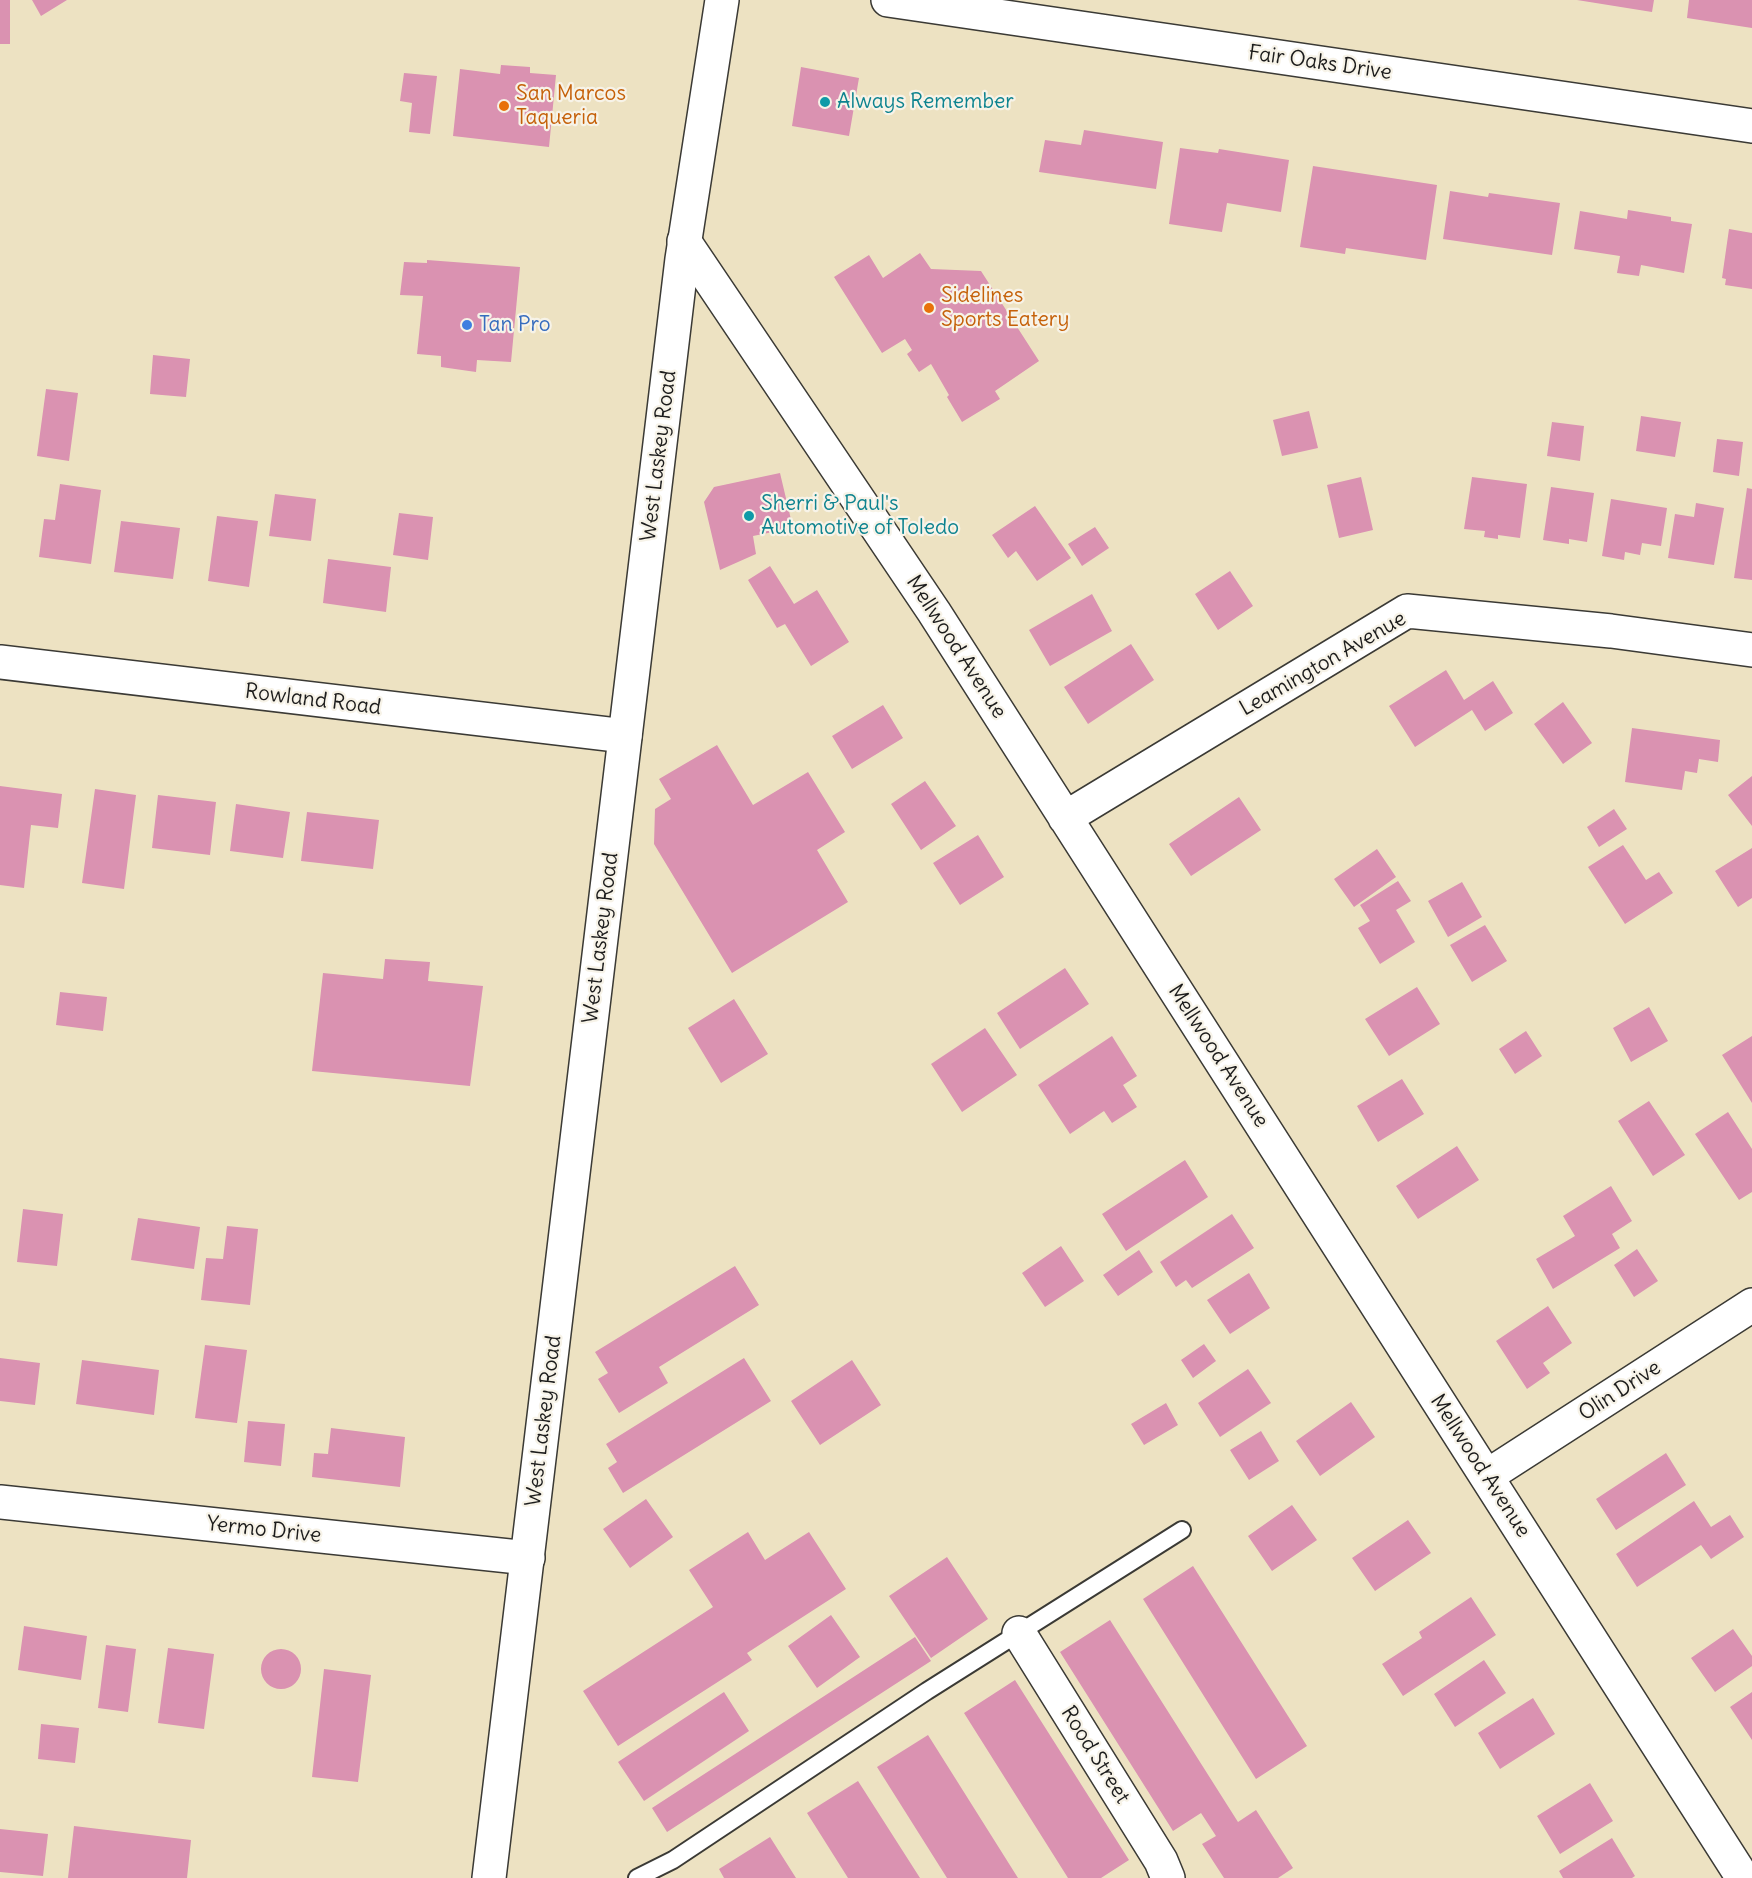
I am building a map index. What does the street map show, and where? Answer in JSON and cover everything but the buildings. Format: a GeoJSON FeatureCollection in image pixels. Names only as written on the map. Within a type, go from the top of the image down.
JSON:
{"type":"FeatureCollection","features":[{"type":"Feature","properties":{"kind":"street","name":"West Laskey Road"},"geometry":{"type":"LineString","coordinates":[[489,1878],[684,241],[722,0]]}},
{"type":"Feature","properties":{"kind":"street","name":"Fair Oaks Drive"},"geometry":{"type":"LineString","coordinates":[[888,0],[1752,126]]}},
{"type":"Feature","properties":{"kind":"street","name":"Mellwood Avenue"},"geometry":{"type":"LineString","coordinates":[[684,241],[934,612],[1743,1878]]}},
{"type":"Feature","properties":{"kind":"street","name":"Leamington Avenue"},"geometry":{"type":"LineString","coordinates":[[1065,818],[1407,611],[1611,631],[1752,650]]}},
{"type":"Feature","properties":{"kind":"street","name":"Rowland Road"},"geometry":{"type":"LineString","coordinates":[[0,662],[625,736]]}},
{"type":"Feature","properties":{"kind":"street","name":"Olin Drive"},"geometry":{"type":"LineString","coordinates":[[1487,1476],[1752,1305]]}},
{"type":"Feature","properties":{"kind":"street","name":"Yermo Drive"},"geometry":{"type":"LineString","coordinates":[[0,1502],[528,1558]]}},
{"type":"Feature","properties":{"kind":"street","name":"Rood Street"},"geometry":{"type":"LineString","coordinates":[[1019,1633],[1161,1861],[1168,1878]]}},
{"type":"Feature","properties":{"kind":"lane"},"geometry":{"type":"LineString","coordinates":[[637,1878],[673,1860],[927,1691],[1182,1530]]}},
{"type":"Feature","properties":{"kind":"place","name":"Always Remember"},"geometry":{"type":"Point","coordinates":[825,102]}},
{"type":"Feature","properties":{"kind":"place","name":"San Marcos Taqueria"},"geometry":{"type":"Point","coordinates":[504,106]}},
{"type":"Feature","properties":{"kind":"place","name":"Sidelines Sports Eatery"},"geometry":{"type":"Point","coordinates":[929,308]}},
{"type":"Feature","properties":{"kind":"place","name":"Tan Pro"},"geometry":{"type":"Point","coordinates":[467,325]}},
{"type":"Feature","properties":{"kind":"place","name":"Sherri & Paul's Automotive of Toledo"},"geometry":{"type":"Point","coordinates":[749,516]}}]}
